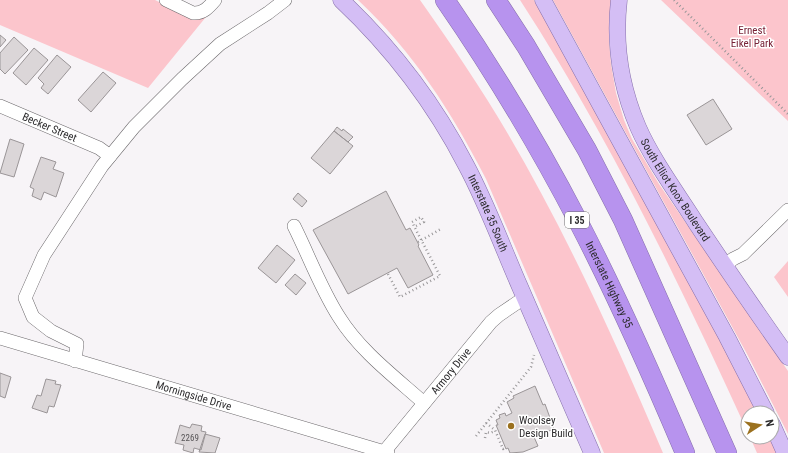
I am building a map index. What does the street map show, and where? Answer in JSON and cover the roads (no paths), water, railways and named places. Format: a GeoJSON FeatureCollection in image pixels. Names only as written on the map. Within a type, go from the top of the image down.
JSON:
{"type":"FeatureCollection","features":[{"type":"Feature","properties":{"kind":"highway","name":"Interstate Highway 35"},"geometry":{"type":"LineString","coordinates":[[445,0],[495,76],[579,223],[640,351],[685,453]]}},
{"type":"Feature","properties":{"kind":"highway"},"geometry":{"type":"LineString","coordinates":[[496,0],[526,46],[579,137],[623,220],[727,453]]}},
{"type":"Feature","properties":{"kind":"main road","name":"Interstate 35 South"},"geometry":{"type":"LineString","coordinates":[[341,0],[407,71],[436,112],[467,166],[592,453]]}},
{"type":"Feature","properties":{"kind":"main road"},"geometry":{"type":"LineString","coordinates":[[543,0],[723,330],[762,405]]}},
{"type":"Feature","properties":{"kind":"main road","name":"South Elliot Knox Boulevard"},"geometry":{"type":"LineString","coordinates":[[619,0],[618,32],[621,68],[626,90],[639,128],[675,190],[724,266],[788,357]]}},
{"type":"Feature","properties":{"kind":"main road"},"geometry":{"type":"LineString","coordinates":[[780,442],[785,453]]}},
{"type":"Feature","properties":{"kind":"street"},"geometry":{"type":"LineString","coordinates":[[166,0],[197,14],[207,9],[215,0]]}},
{"type":"Feature","properties":{"kind":"street"},"geometry":{"type":"LineString","coordinates":[[75,361],[77,344],[51,331],[33,317],[25,298],[44,255],[102,166],[134,127],[182,79],[220,44],[268,13],[285,0]]}},
{"type":"Feature","properties":{"kind":"street","name":"Becker Street"},"geometry":{"type":"LineString","coordinates":[[0,106],[99,148],[110,156]]}},
{"type":"Feature","properties":{"kind":"street"},"geometry":{"type":"LineString","coordinates":[[724,266],[743,254],[788,210]]}},
{"type":"Feature","properties":{"kind":"street"},"geometry":{"type":"LineString","coordinates":[[294,226],[327,296],[343,322],[372,356],[424,403]]}},
{"type":"Feature","properties":{"kind":"street","name":"Armory Drive"},"geometry":{"type":"LineString","coordinates":[[386,453],[424,403],[494,319],[524,298]]}},
{"type":"Feature","properties":{"kind":"street","name":"Morningside Drive"},"geometry":{"type":"LineString","coordinates":[[0,338],[386,453]]}},
{"type":"Feature","properties":{"kind":"place","name":"Woolsey Design Build"},"geometry":{"type":"Point","coordinates":[511,426]}},
{"type":"Feature","properties":{"kind":"park label","name":"Ernest Eikel Park"},"geometry":{"type":"Point","coordinates":[752,36]}}]}
